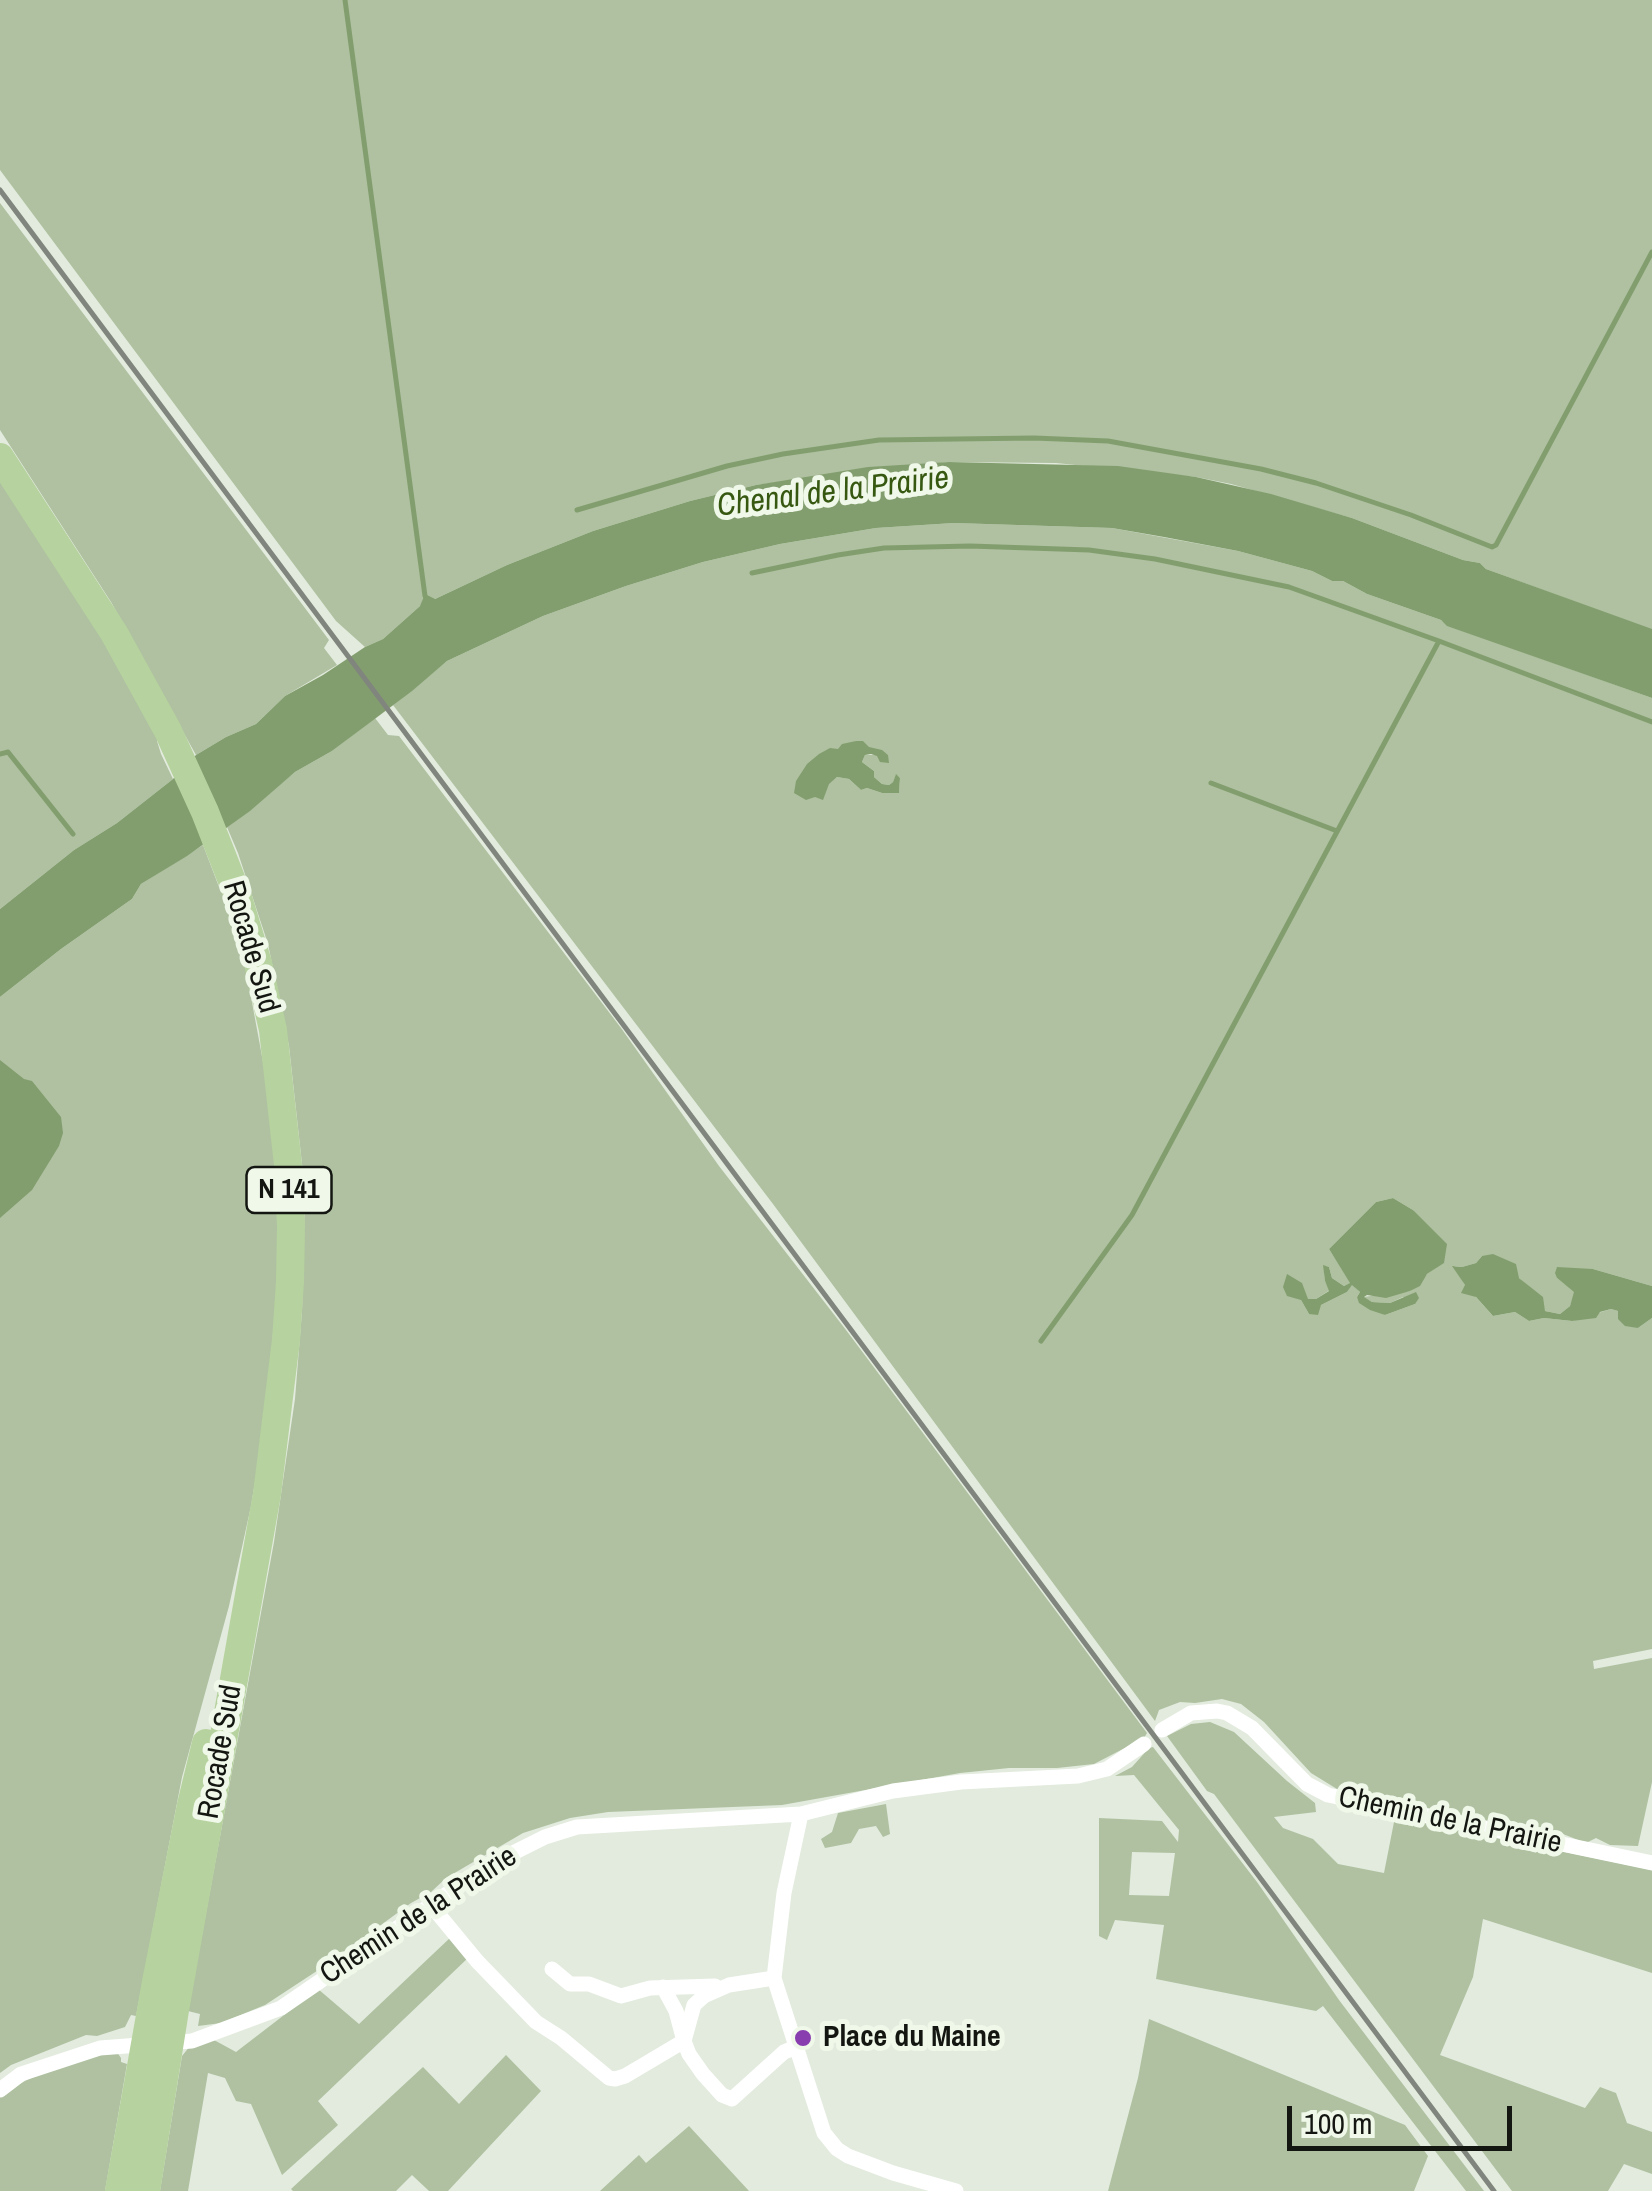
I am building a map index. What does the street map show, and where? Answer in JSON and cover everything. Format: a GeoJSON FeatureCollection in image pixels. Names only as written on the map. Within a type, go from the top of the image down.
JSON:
{"type":"FeatureCollection","features":[{"type":"Feature","properties":{"kind":"highway","name":"Rocade Sud"},"geometry":{"type":"LineString","coordinates":[[0,458],[114,633],[168,731],[205,812],[236,891],[258,963],[273,1030],[287,1149],[292,1227],[286,1340],[267,1494],[191,1805],[153,2074]]}},
{"type":"Feature","properties":{"kind":"highway","name":"N 141"},"geometry":{"type":"LineString","coordinates":[[120,2191],[153,2074]]}},
{"type":"Feature","properties":{"kind":"highway","name":"N 141"},"geometry":{"type":"LineString","coordinates":[[146,2191],[153,2074]]}},
{"type":"Feature","properties":{"kind":"street","name":"Chemin de la Prairie"},"geometry":{"type":"LineString","coordinates":[[1162,1730],[1191,1714],[1227,1713],[1252,1728],[1307,1784],[1328,1795],[1652,1864]]}},
{"type":"Feature","properties":{"kind":"street","name":"Chemin de la Prairie"},"geometry":{"type":"LineString","coordinates":[[0,2090],[21,2074],[100,2048],[192,2041],[281,2008],[489,1865],[545,1837],[576,1827],[802,1814],[893,1791],[961,1782],[1092,1774],[1123,1760],[1144,1744]]}},
{"type":"Feature","properties":{"kind":"street"},"geometry":{"type":"LineString","coordinates":[[802,1814],[784,1893],[774,1978],[824,2133],[837,2150],[893,2174],[956,2191]]}},
{"type":"Feature","properties":{"kind":"street"},"geometry":{"type":"LineString","coordinates":[[430,1904],[477,1961],[536,2022],[609,2078],[624,2076],[684,2041],[694,2005],[729,1985]]}},
{"type":"Feature","properties":{"kind":"street"},"geometry":{"type":"LineString","coordinates":[[552,1968],[570,1984],[590,1984],[621,1996],[650,1988],[729,1985],[774,1978]]}},
{"type":"Feature","properties":{"kind":"street"},"geometry":{"type":"LineString","coordinates":[[663,1988],[676,2012],[689,2054],[722,2095],[732,2099],[784,2052],[796,2047]]}},
{"type":"Feature","properties":{"kind":"shaded area"},"geometry":{"type":"Polygon","coordinates":[[[0,0],[1652,0],[1652,630],[1352,518],[1231,484],[1056,463],[949,462],[756,485],[593,531],[507,565],[420,606],[383,639],[365,647],[336,621],[0,170],[0,0]]]}},
{"type":"Feature","properties":{"kind":"shaded area"},"geometry":{"type":"Polygon","coordinates":[[[0,203],[329,640],[324,648],[337,665],[285,696],[256,724],[196,755],[111,602],[0,430],[0,203]]]}},
{"type":"Feature","properties":{"kind":"shaded area"},"geometry":{"type":"Polygon","coordinates":[[[0,477],[92,620],[157,735],[173,779],[0,909],[0,477]]]}},
{"type":"Feature","properties":{"kind":"shaded area"},"geometry":{"type":"Polygon","coordinates":[[[954,523],[1112,528],[1238,551],[1312,571],[1332,581],[1343,581],[1447,625],[1652,698],[1652,1286],[1593,1269],[1557,1278],[1575,1292],[1570,1306],[1560,1314],[1545,1311],[1519,1278],[1482,1256],[1476,1263],[1454,1266],[1465,1285],[1493,1316],[1515,1312],[1529,1321],[1572,1321],[1611,1309],[1638,1328],[1652,1318],[1652,1649],[1593,1661],[1594,1669],[1652,1658],[1652,1782],[1638,1846],[1610,1845],[1596,1838],[1586,1843],[1563,1834],[1532,1831],[1337,1789],[1311,1773],[1264,1722],[1241,1704],[1222,1699],[1180,1702],[1159,1710],[1155,1721],[773,1204],[393,705],[447,661],[543,616],[703,562],[876,528],[954,523]],[[838,749],[829,783],[837,777],[849,779],[861,790],[899,792],[900,778],[896,775],[889,785],[882,784],[862,762],[865,755],[888,755],[838,749]],[[1393,1198],[1376,1202],[1329,1249],[1351,1283],[1344,1286],[1324,1266],[1330,1290],[1316,1299],[1301,1300],[1309,1314],[1347,1292],[1352,1284],[1360,1292],[1357,1297],[1385,1315],[1415,1304],[1403,1297],[1390,1303],[1363,1297],[1410,1291],[1444,1262],[1413,1210],[1393,1198]]]}},
{"type":"Feature","properties":{"kind":"shaded area"},"geometry":{"type":"Polygon","coordinates":[[[375,718],[388,735],[399,736],[1147,1733],[1094,1764],[960,1773],[782,1805],[608,1812],[570,1818],[523,1833],[446,1878],[265,2005],[221,2023],[198,2026],[200,2014],[188,2011],[274,1542],[295,1399],[305,1191],[289,1046],[268,944],[227,827],[295,772],[332,751],[375,718]]]}},
{"type":"Feature","properties":{"kind":"shaded area"},"geometry":{"type":"Polygon","coordinates":[[[203,845],[219,887],[223,887],[243,954],[269,1094],[279,1244],[265,1422],[229,1606],[182,1777],[136,2016],[131,2015],[125,2027],[97,2036],[86,2035],[0,2073],[0,997],[132,899],[141,884],[203,845]]]}},
{"type":"Feature","properties":{"kind":"shaded area"},"geometry":{"type":"Polygon","coordinates":[[[1210,1722],[1234,1732],[1315,1803],[1316,1812],[1274,1817],[1283,1828],[1313,1839],[1338,1864],[1384,1873],[1395,1817],[1652,1870],[1652,1973],[1483,1919],[1473,1977],[1440,2055],[1585,2108],[1600,2087],[1616,2093],[1627,2123],[1652,2132],[1652,2174],[1624,2164],[1608,2191],[1512,2191],[1167,1736],[1191,1724],[1210,1722]]]}},
{"type":"Feature","properties":{"kind":"shaded area"},"geometry":{"type":"Polygon","coordinates":[[[1153,1747],[1257,1882],[1339,2000],[1484,2191],[1466,2191],[1323,2006],[1316,2011],[1156,1979],[1164,1925],[1115,1920],[1107,1940],[1099,1936],[1099,1818],[1162,1821],[1178,1842],[1179,1830],[1134,1775],[1115,1776],[1132,1767],[1153,1747]],[[1132,1852],[1129,1895],[1169,1896],[1175,1853],[1132,1852]]]}},
{"type":"Feature","properties":{"kind":"shaded area"},"geometry":{"type":"Polygon","coordinates":[[[886,1804],[890,1834],[883,1837],[876,1826],[859,1829],[851,1843],[825,1848],[821,1839],[832,1832],[838,1813],[886,1804]]]}},
{"type":"Feature","properties":{"kind":"shaded area"},"geometry":{"type":"Polygon","coordinates":[[[451,1937],[469,1957],[318,2101],[338,2125],[282,2175],[251,2104],[236,2101],[225,2078],[208,2073],[188,2191],[160,2191],[182,2056],[190,2046],[214,2040],[236,2052],[318,1989],[359,2024],[451,1937]]]}},
{"type":"Feature","properties":{"kind":"shaded area"},"geometry":{"type":"Polygon","coordinates":[[[1149,2019],[1405,2125],[1428,2156],[1414,2191],[1108,2191],[1149,2019]]]}},
{"type":"Feature","properties":{"kind":"shaded area"},"geometry":{"type":"Polygon","coordinates":[[[116,2051],[121,2062],[127,2064],[105,2191],[0,2191],[0,2093],[50,2069],[116,2051]]]}},
{"type":"Feature","properties":{"kind":"shaded area"},"geometry":{"type":"Polygon","coordinates":[[[506,2055],[541,2091],[448,2191],[429,2191],[412,2175],[396,2191],[291,2189],[423,2067],[459,2104],[506,2055]]]}},
{"type":"Feature","properties":{"kind":"shaded area"},"geometry":{"type":"Polygon","coordinates":[[[689,2126],[749,2191],[600,2191],[639,2155],[646,2163],[689,2126]]]}},
{"type":"Feature","properties":{"kind":"water","name":"Chenal de la Prairie"},"geometry":{"type":"Polygon","coordinates":[[[949,462],[1118,466],[1196,477],[1352,518],[1652,629],[1652,698],[1447,626],[1441,620],[1367,594],[1343,581],[1332,581],[1312,571],[1238,551],[1164,537],[1112,528],[954,523],[876,528],[780,544],[626,586],[543,616],[447,661],[332,751],[295,772],[250,811],[141,884],[132,899],[0,997],[0,909],[173,779],[196,755],[256,724],[285,696],[383,639],[420,606],[425,594],[435,599],[593,531],[690,501],[756,485],[868,467],[949,462]]]}},
{"type":"Feature","properties":{"kind":"water"},"geometry":{"type":"Polygon","coordinates":[[[856,741],[888,755],[889,763],[880,762],[871,754],[865,755],[862,762],[882,784],[889,785],[896,774],[900,778],[899,793],[861,790],[849,779],[837,777],[829,784],[823,800],[806,800],[794,793],[796,781],[807,764],[830,748],[838,749],[856,741]]]}},
{"type":"Feature","properties":{"kind":"water"},"geometry":{"type":"Polygon","coordinates":[[[0,1060],[32,1081],[61,1117],[63,1133],[32,1190],[0,1218],[0,1060]]]}},
{"type":"Feature","properties":{"kind":"water"},"geometry":{"type":"Polygon","coordinates":[[[1393,1198],[1413,1210],[1447,1244],[1444,1263],[1410,1291],[1386,1298],[1364,1297],[1372,1302],[1390,1303],[1416,1292],[1419,1298],[1415,1304],[1385,1315],[1359,1303],[1360,1292],[1352,1285],[1347,1292],[1321,1305],[1318,1315],[1309,1314],[1301,1300],[1287,1296],[1283,1287],[1287,1274],[1302,1283],[1308,1299],[1329,1291],[1323,1265],[1344,1286],[1350,1283],[1329,1249],[1376,1202],[1393,1198]]]}},
{"type":"Feature","properties":{"kind":"water"},"geometry":{"type":"Polygon","coordinates":[[[1493,1254],[1516,1264],[1519,1278],[1543,1297],[1545,1311],[1560,1314],[1570,1306],[1574,1292],[1557,1278],[1557,1267],[1593,1269],[1652,1286],[1652,1318],[1638,1328],[1625,1326],[1618,1319],[1618,1311],[1611,1309],[1600,1312],[1596,1318],[1572,1321],[1529,1321],[1515,1312],[1493,1316],[1476,1297],[1461,1293],[1465,1285],[1452,1266],[1476,1263],[1482,1256],[1493,1254]]]}},
{"type":"Feature","properties":{"kind":"waterway"},"geometry":{"type":"LineString","coordinates":[[345,0],[425,596]]}},
{"type":"Feature","properties":{"kind":"waterway"},"geometry":{"type":"LineString","coordinates":[[577,510],[727,466],[783,454],[879,440],[1034,438],[1108,441],[1261,469],[1411,515],[1492,547],[1652,252]]}},
{"type":"Feature","properties":{"kind":"waterway"},"geometry":{"type":"LineString","coordinates":[[752,573],[884,548],[1089,550],[1155,559],[1289,587],[1652,722]]}},
{"type":"Feature","properties":{"kind":"waterway"},"geometry":{"type":"LineString","coordinates":[[1041,1341],[1132,1215],[1439,641]]}},
{"type":"Feature","properties":{"kind":"waterway"},"geometry":{"type":"LineString","coordinates":[[0,754],[8,752],[73,834]]}},
{"type":"Feature","properties":{"kind":"waterway"},"geometry":{"type":"LineString","coordinates":[[1211,783],[1337,831]]}},
{"type":"Feature","properties":{"kind":"railway"},"geometry":{"type":"LineString","coordinates":[[0,190],[1494,2191]]}},
{"type":"Feature","properties":{"kind":"place","name":"Place du Maine"},"geometry":{"type":"Point","coordinates":[803,2038]}}]}
